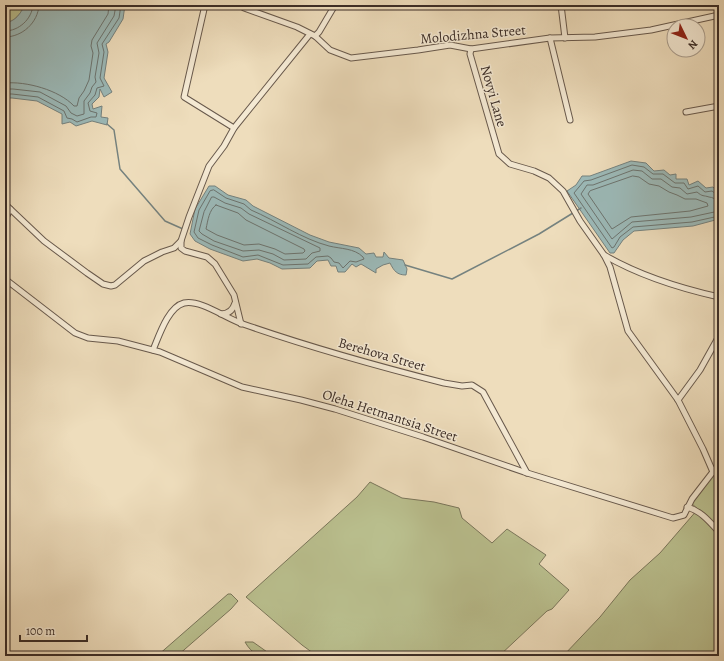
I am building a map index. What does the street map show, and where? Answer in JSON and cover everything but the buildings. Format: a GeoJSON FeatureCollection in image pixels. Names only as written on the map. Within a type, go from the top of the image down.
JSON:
{"type":"FeatureCollection","features":[{"type":"Feature","properties":{"kind":"street"},"geometry":{"type":"LineString","coordinates":[[205,5],[184,97],[234,128]]}},
{"type":"Feature","properties":{"kind":"street","name":"Molodizhna Street"},"geometry":{"type":"LineString","coordinates":[[240,5],[244,8],[297,27],[313,35],[330,50],[351,58],[450,45],[471,49],[550,38],[595,37],[651,30],[719,15]]}},
{"type":"Feature","properties":{"kind":"street"},"geometry":{"type":"LineString","coordinates":[[241,324],[232,291],[215,264],[207,257],[185,251],[181,246],[181,241],[209,166],[224,146],[234,128],[313,35],[319,32],[335,5]]}},
{"type":"Feature","properties":{"kind":"street"},"geometry":{"type":"LineString","coordinates":[[561,5],[565,38]]}},
{"type":"Feature","properties":{"kind":"street"},"geometry":{"type":"LineString","coordinates":[[550,38],[570,120]]}},
{"type":"Feature","properties":{"kind":"street","name":"Novyi Lane"},"geometry":{"type":"LineString","coordinates":[[471,49],[470,54],[497,149],[506,161],[543,174],[558,186],[604,255]]}},
{"type":"Feature","properties":{"kind":"street"},"geometry":{"type":"LineString","coordinates":[[686,112],[719,106]]}},
{"type":"Feature","properties":{"kind":"street"},"geometry":{"type":"LineString","coordinates":[[5,204],[44,241],[105,285],[115,285],[144,261],[174,248],[181,241]]}},
{"type":"Feature","properties":{"kind":"street"},"geometry":{"type":"LineString","coordinates":[[5,220],[10,209]]}},
{"type":"Feature","properties":{"kind":"street"},"geometry":{"type":"LineString","coordinates":[[604,255],[624,267],[691,291],[719,297]]}},
{"type":"Feature","properties":{"kind":"street"},"geometry":{"type":"LineString","coordinates":[[604,255],[610,267],[628,331],[678,400],[713,472]]}},
{"type":"Feature","properties":{"kind":"street","name":"Oleha Hetmantsia Street"},"geometry":{"type":"LineString","coordinates":[[5,279],[75,333],[88,338],[118,341],[160,352],[242,387],[301,400],[343,412],[423,437],[527,473],[673,518],[684,515],[687,507]]}},
{"type":"Feature","properties":{"kind":"street","name":"Berehova Street"},"geometry":{"type":"LineString","coordinates":[[153,350],[172,310],[182,303],[188,302],[201,305],[241,324],[336,353],[444,384],[462,386],[472,385],[483,392],[527,473]]}},
{"type":"Feature","properties":{"kind":"street"},"geometry":{"type":"LineString","coordinates":[[220,314],[226,314],[231,311],[235,303]]}},
{"type":"Feature","properties":{"kind":"street"},"geometry":{"type":"LineString","coordinates":[[678,400],[700,370],[719,336]]}},
{"type":"Feature","properties":{"kind":"street"},"geometry":{"type":"LineString","coordinates":[[719,464],[687,507],[702,514],[719,532]]}},
{"type":"Feature","properties":{"kind":"green space"},"geometry":{"type":"Polygon","coordinates":[[[5,5],[25,5],[15,19],[5,23],[5,5]]]}},
{"type":"Feature","properties":{"kind":"green space"},"geometry":{"type":"Polygon","coordinates":[[[719,467],[719,656],[563,656],[600,617],[630,580],[660,553],[698,509],[692,504],[719,467]]]}},
{"type":"Feature","properties":{"kind":"green space"},"geometry":{"type":"Polygon","coordinates":[[[370,482],[402,498],[434,502],[459,508],[462,518],[492,543],[507,529],[546,555],[539,564],[569,590],[552,609],[547,611],[499,656],[317,656],[246,597],[357,497],[370,482]]]}},
{"type":"Feature","properties":{"kind":"green space"},"geometry":{"type":"Polygon","coordinates":[[[228,594],[231,594],[238,601],[231,609],[177,656],[157,656],[228,594]]]}},
{"type":"Feature","properties":{"kind":"green space"},"geometry":{"type":"Polygon","coordinates":[[[245,642],[253,642],[271,656],[256,654],[245,642]]]}},
{"type":"Feature","properties":{"kind":"water"},"geometry":{"type":"Polygon","coordinates":[[[25,5],[125,5],[123,19],[109,42],[106,44],[108,52],[104,78],[112,92],[104,97],[100,89],[99,97],[92,104],[93,109],[102,106],[101,117],[108,118],[107,125],[92,121],[76,126],[70,122],[62,124],[62,114],[37,101],[5,98],[5,23],[15,19],[25,5]]]}},
{"type":"Feature","properties":{"kind":"water"},"geometry":{"type":"Polygon","coordinates":[[[631,161],[646,163],[654,171],[664,170],[670,175],[676,174],[676,179],[687,179],[689,185],[698,181],[706,188],[713,187],[719,193],[719,219],[693,226],[634,231],[623,240],[614,253],[610,253],[567,191],[576,185],[582,176],[590,176],[631,161]]]}},
{"type":"Feature","properties":{"kind":"water"},"geometry":{"type":"Polygon","coordinates":[[[209,186],[215,186],[228,195],[246,200],[253,206],[310,235],[329,242],[359,248],[366,254],[374,253],[376,257],[383,257],[384,252],[389,258],[403,260],[407,269],[406,275],[396,272],[390,263],[376,269],[376,273],[361,264],[356,267],[352,264],[345,272],[338,272],[336,266],[331,266],[328,260],[317,261],[310,268],[282,269],[257,259],[243,261],[210,249],[195,241],[190,234],[195,209],[209,186]]]}},
{"type":"Feature","properties":{"kind":"waterway"},"geometry":{"type":"LineString","coordinates":[[107,124],[114,130],[120,169],[165,221],[183,229]]}},
{"type":"Feature","properties":{"kind":"waterway"},"geometry":{"type":"LineString","coordinates":[[405,265],[452,279],[539,234],[581,208]]}}]}
